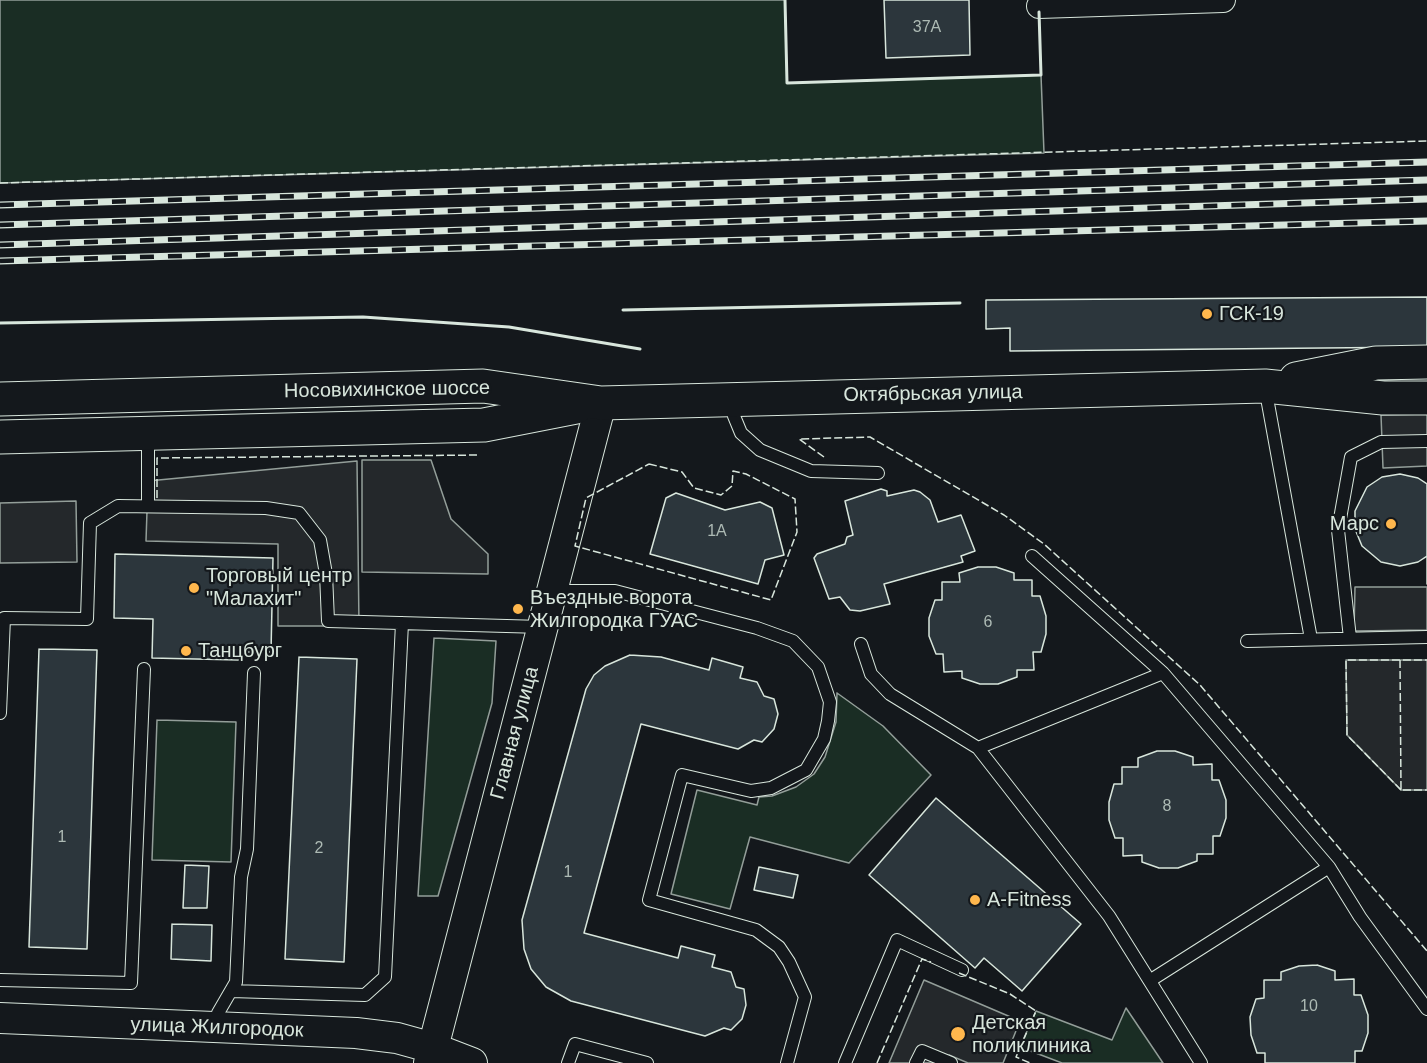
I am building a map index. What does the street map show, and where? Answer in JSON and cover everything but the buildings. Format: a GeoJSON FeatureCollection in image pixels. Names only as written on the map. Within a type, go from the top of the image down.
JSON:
{"type":"FeatureCollection","features":[{"type":"Feature","properties":{"kind":"main road","name":"Октябрьская улица"},"geometry":{"type":"LineString","coordinates":[[1265,386],[1376,363],[1427,362]]}},
{"type":"Feature","properties":{"kind":"main road","name":"Носовихинское шоссе"},"geometry":{"type":"LineString","coordinates":[[0,399],[483,386],[601,403]]}},
{"type":"Feature","properties":{"kind":"main road","name":"Октябрьская улица"},"geometry":{"type":"LineString","coordinates":[[601,403],[1265,386],[1383,398],[1427,398]]}},
{"type":"Feature","properties":{"kind":"main road","name":"Носовихинское шоссе"},"geometry":{"type":"LineString","coordinates":[[0,437],[484,425],[601,403]]}},
{"type":"Feature","properties":{"kind":"street"},"geometry":{"type":"LineString","coordinates":[[1039,6],[1222,0]]}},
{"type":"Feature","properties":{"kind":"street","name":"Главная улица"},"geometry":{"type":"LineString","coordinates":[[431,1055],[601,403]]}},
{"type":"Feature","properties":{"kind":"street","name":"улица Жилгородок"},"geometry":{"type":"LineString","coordinates":[[0,1018],[356,1033],[397,1038],[431,1055],[472,1063]]}},
{"type":"Feature","properties":{"kind":"lane"},"geometry":{"type":"LineString","coordinates":[[1265,386],[1311,639]]}},
{"type":"Feature","properties":{"kind":"lane"},"geometry":{"type":"LineString","coordinates":[[733,400],[737,425],[747,439],[760,450],[811,471],[878,473]]}},
{"type":"Feature","properties":{"kind":"lane"},"geometry":{"type":"LineString","coordinates":[[148,433],[148,505]]}},
{"type":"Feature","properties":{"kind":"lane"},"geometry":{"type":"LineString","coordinates":[[1350,638],[1338,530],[1350,457],[1381,442],[1427,441]]}},
{"type":"Feature","properties":{"kind":"lane"},"geometry":{"type":"LineString","coordinates":[[0,713],[4,618],[87,619],[90,523],[118,506],[266,508],[299,513],[320,540],[326,574],[328,621],[543,627]]}},
{"type":"Feature","properties":{"kind":"lane"},"geometry":{"type":"LineString","coordinates":[[1032,556],[1163,673],[1329,867],[1367,927],[1427,1009]]}},
{"type":"Feature","properties":{"kind":"lane"},"geometry":{"type":"LineString","coordinates":[[552,591],[615,591],[757,628],[793,641],[818,667],[830,702],[828,721],[824,738],[806,770],[771,788],[751,791],[682,775],[649,900],[756,930],[778,948],[789,962],[805,997],[787,1063]]}},
{"type":"Feature","properties":{"kind":"lane"},"geometry":{"type":"LineString","coordinates":[[231,991],[365,995],[385,977],[402,623]]}},
{"type":"Feature","properties":{"kind":"lane"},"geometry":{"type":"LineString","coordinates":[[1246,641],[1427,637]]}},
{"type":"Feature","properties":{"kind":"lane"},"geometry":{"type":"LineString","coordinates":[[861,644],[871,674],[890,694],[978,748],[1109,916],[1201,1063]]}},
{"type":"Feature","properties":{"kind":"lane"},"geometry":{"type":"LineString","coordinates":[[0,980],[131,983],[144,669]]}},
{"type":"Feature","properties":{"kind":"lane"},"geometry":{"type":"LineString","coordinates":[[218,1028],[218,1013],[236,982],[241,877],[247,849],[254,673]]}},
{"type":"Feature","properties":{"kind":"lane"},"geometry":{"type":"LineString","coordinates":[[978,748],[1163,673]]}},
{"type":"Feature","properties":{"kind":"lane"},"geometry":{"type":"LineString","coordinates":[[1151,980],[1329,867]]}},
{"type":"Feature","properties":{"kind":"lane"},"geometry":{"type":"LineString","coordinates":[[845,1063],[897,940],[962,970]]}},
{"type":"Feature","properties":{"kind":"lane"},"geometry":{"type":"LineString","coordinates":[[568,1063],[575,1044],[647,1063]]}},
{"type":"Feature","properties":{"kind":"lane"},"geometry":{"type":"LineString","coordinates":[[916,1063],[922,1051],[951,1063]]}},
{"type":"Feature","properties":{"kind":"green space"},"geometry":{"type":"Polygon","coordinates":[[[0,0],[785,0],[787,83],[1041,75],[1044,153],[0,183],[0,0]]]}},
{"type":"Feature","properties":{"kind":"green space"},"geometry":{"type":"Polygon","coordinates":[[[434,638],[496,641],[492,703],[438,896],[418,896],[434,638]]]}},
{"type":"Feature","properties":{"kind":"green space"},"geometry":{"type":"Polygon","coordinates":[[[837,693],[883,726],[931,775],[849,863],[750,837],[730,909],[671,894],[697,790],[757,805],[759,797],[772,796],[796,787],[814,774],[825,757],[836,722],[837,693]]]}},
{"type":"Feature","properties":{"kind":"green space"},"geometry":{"type":"Polygon","coordinates":[[[157,720],[236,722],[231,862],[152,860],[157,720]]]}},
{"type":"Feature","properties":{"kind":"green space"},"geometry":{"type":"Polygon","coordinates":[[[1126,1008],[1163,1063],[1062,1063],[1020,1047],[1036,1011],[1112,1040],[1126,1008]]]}},
{"type":"Feature","properties":{"kind":"shaded area"},"geometry":{"type":"Polygon","coordinates":[[[1427,414],[1427,466],[1383,468],[1381,415],[1427,414]]]}},
{"type":"Feature","properties":{"kind":"shaded area"},"geometry":{"type":"Polygon","coordinates":[[[362,460],[431,460],[451,519],[488,554],[488,574],[362,572],[362,460]]]}},
{"type":"Feature","properties":{"kind":"shaded area"},"geometry":{"type":"Polygon","coordinates":[[[357,461],[359,626],[278,626],[278,544],[146,541],[148,481],[357,461]]]}},
{"type":"Feature","properties":{"kind":"shaded area"},"geometry":{"type":"Polygon","coordinates":[[[76,501],[77,562],[0,563],[0,503],[76,501]]]}},
{"type":"Feature","properties":{"kind":"shaded area"},"geometry":{"type":"Polygon","coordinates":[[[1355,587],[1427,587],[1427,630],[1354,631],[1355,587]]]}},
{"type":"Feature","properties":{"kind":"shaded area"},"geometry":{"type":"Polygon","coordinates":[[[1346,660],[1427,660],[1427,790],[1401,790],[1347,735],[1346,660]]]}},
{"type":"Feature","properties":{"kind":"shaded area","name":"Детская поликлиника"},"geometry":{"type":"Polygon","coordinates":[[[924,980],[1020,1021],[1003,1063],[968,1063],[949,1055],[946,1063],[889,1063],[924,980]]]}},
{"type":"Feature","properties":{"kind":"railway"},"geometry":{"type":"LineString","coordinates":[[0,205],[1427,162]]}},
{"type":"Feature","properties":{"kind":"railway"},"geometry":{"type":"LineString","coordinates":[[0,225],[1427,180]]}},
{"type":"Feature","properties":{"kind":"railway"},"geometry":{"type":"LineString","coordinates":[[0,245],[1427,199]]}},
{"type":"Feature","properties":{"kind":"railway"},"geometry":{"type":"LineString","coordinates":[[0,261],[1427,221]]}},
{"type":"Feature","properties":{"kind":"fence"},"geometry":{"type":"LineString","coordinates":[[0,183],[1427,141]]}},
{"type":"Feature","properties":{"kind":"fence"},"geometry":{"type":"LineString","coordinates":[[824,457],[799,439],[870,437],[1004,515],[1044,544],[1200,685],[1427,951]]}},
{"type":"Feature","properties":{"kind":"fence"},"geometry":{"type":"LineString","coordinates":[[157,498],[157,458],[480,455]]}},
{"type":"Feature","properties":{"kind":"fence"},"geometry":{"type":"LineString","coordinates":[[649,464],[682,472],[694,488],[721,495],[732,486],[733,471],[746,474],[795,499],[797,532],[771,600],[575,546],[586,498],[649,464]]}},
{"type":"Feature","properties":{"kind":"fence"},"geometry":{"type":"LineString","coordinates":[[1401,790],[1347,735],[1346,660],[1427,660]]}},
{"type":"Feature","properties":{"kind":"fence"},"geometry":{"type":"LineString","coordinates":[[1400,660],[1401,790],[1427,790]]}},
{"type":"Feature","properties":{"kind":"fence"},"geometry":{"type":"LineString","coordinates":[[877,1063],[922,959],[931,962]]}},
{"type":"Feature","properties":{"kind":"fence"},"geometry":{"type":"LineString","coordinates":[[959,973],[1010,994],[1036,1011],[1016,1057],[1030,1063]]}},
{"type":"Feature","properties":{"kind":"wall"},"geometry":{"type":"LineString","coordinates":[[785,0],[787,83],[1041,75],[1039,12]]}},
{"type":"Feature","properties":{"kind":"wall"},"geometry":{"type":"LineString","coordinates":[[623,310],[960,303]]}},
{"type":"Feature","properties":{"kind":"wall"},"geometry":{"type":"LineString","coordinates":[[0,323],[363,317],[509,327],[640,349]]}},
{"type":"Feature","properties":{"kind":"place","name":"ГСК-19"},"geometry":{"type":"Point","coordinates":[1207,314]}},
{"type":"Feature","properties":{"kind":"place","name":"Марс"},"geometry":{"type":"Point","coordinates":[1391,524]}},
{"type":"Feature","properties":{"kind":"place","name":"Торговый центр \"Малахит\""},"geometry":{"type":"Point","coordinates":[194,588]}},
{"type":"Feature","properties":{"kind":"place","name":"Въездные ворота Жилгородка ГУАС"},"geometry":{"type":"Point","coordinates":[518,609]}},
{"type":"Feature","properties":{"kind":"place","name":"Танцбург"},"geometry":{"type":"Point","coordinates":[186,651]}},
{"type":"Feature","properties":{"kind":"place","name":"A-Fitness"},"geometry":{"type":"Point","coordinates":[975,900]}},
{"type":"Feature","properties":{"kind":"place","name":"Детская поликлиника"},"geometry":{"type":"Point","coordinates":[958,1034]}}]}
